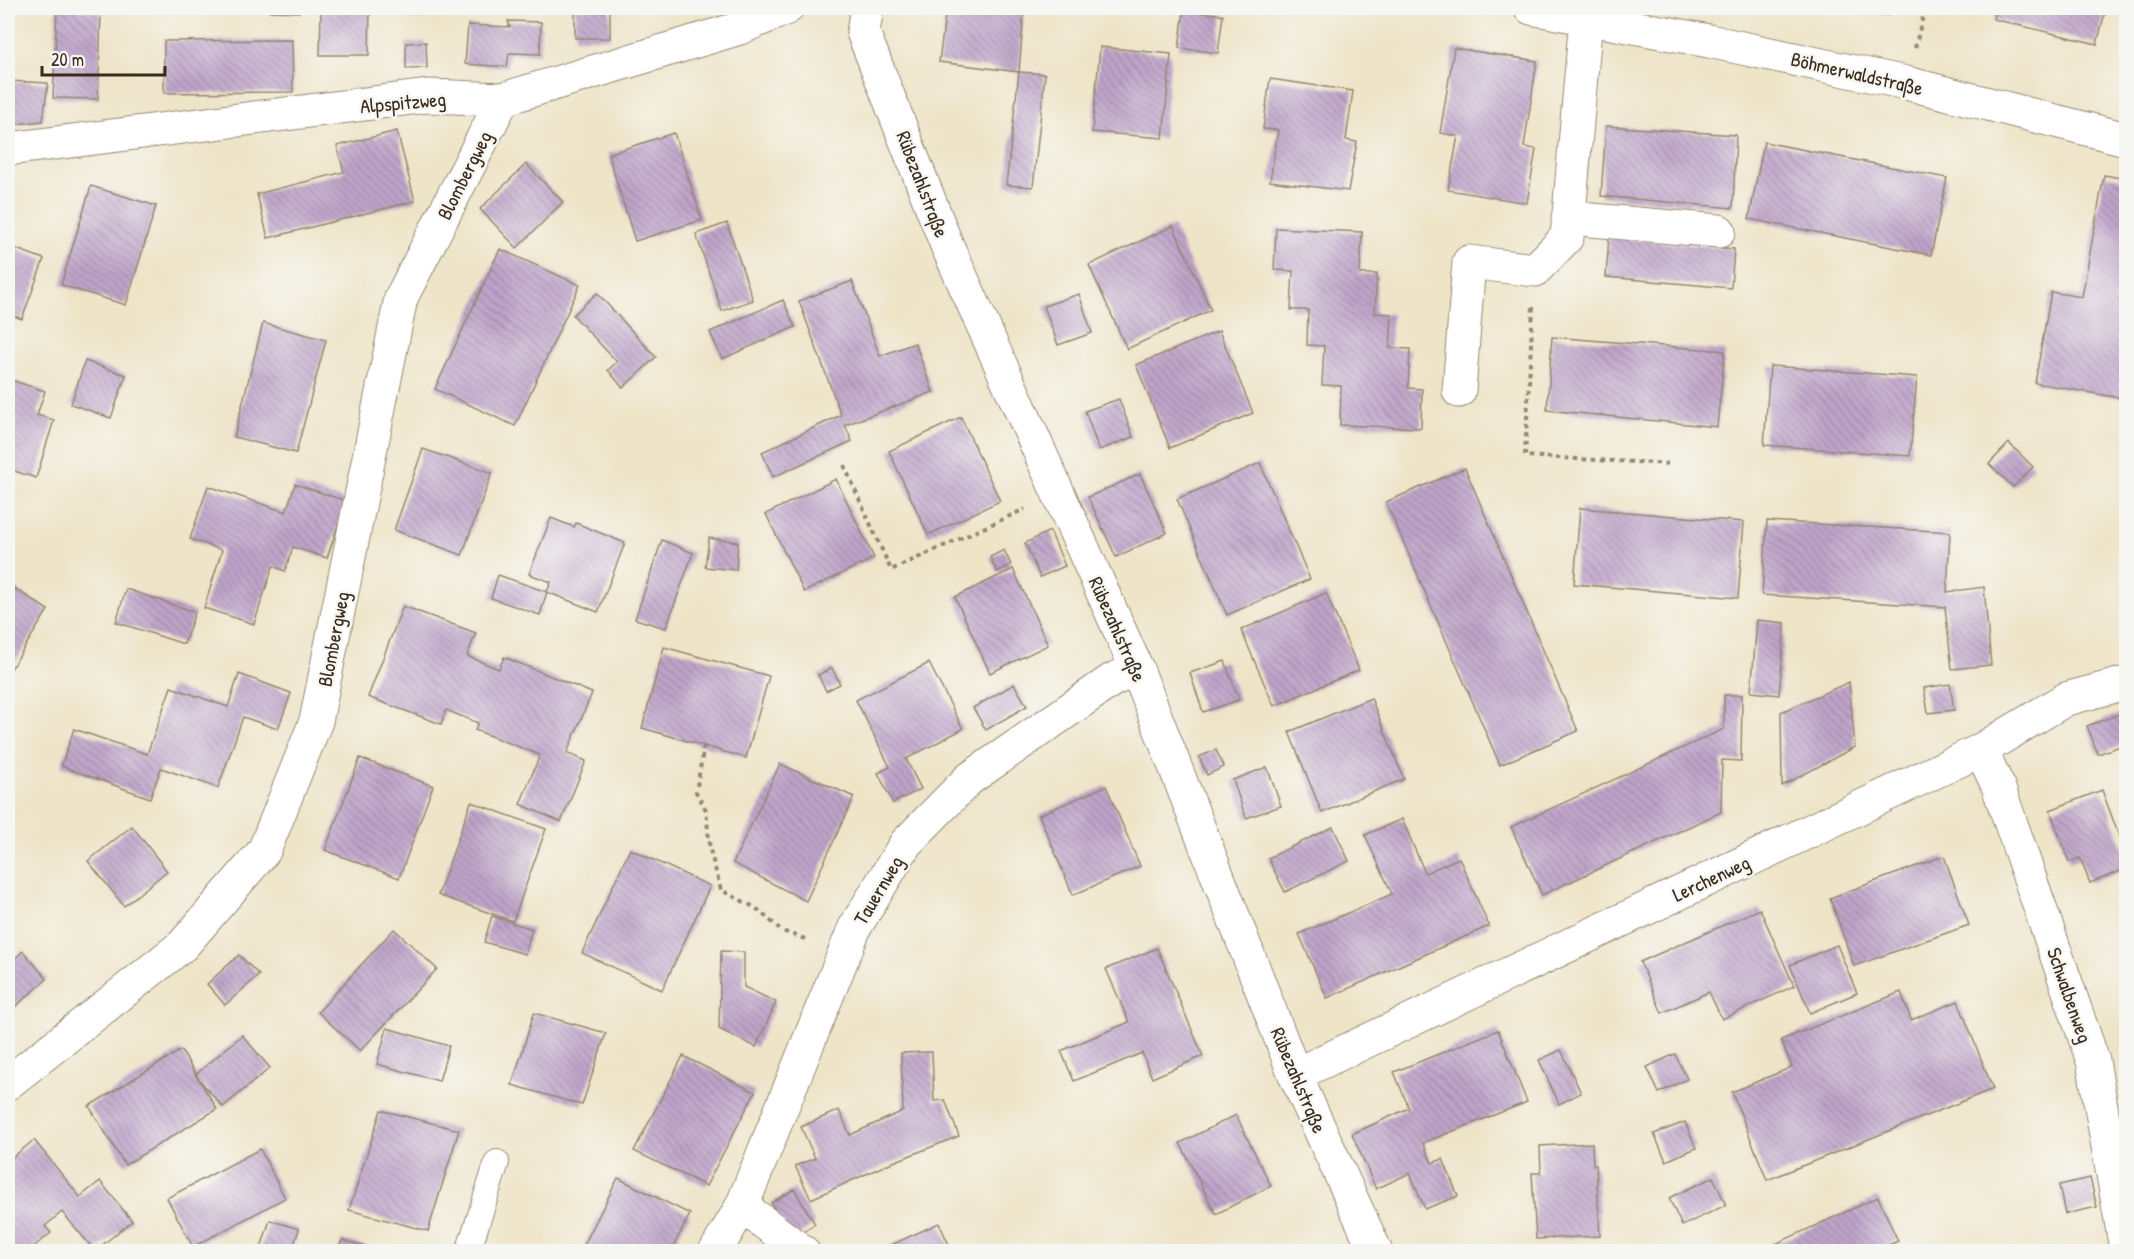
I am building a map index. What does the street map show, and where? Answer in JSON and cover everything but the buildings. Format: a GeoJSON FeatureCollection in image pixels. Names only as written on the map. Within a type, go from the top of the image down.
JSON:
{"type":"FeatureCollection","features":[{"type":"Feature","properties":{"kind":"street","name":"Alpspitzweg"},"geometry":{"type":"LineString","coordinates":[[8,149],[428,96],[503,99],[740,28],[788,8]]}},
{"type":"Feature","properties":{"kind":"street","name":"Rübezahlstraße"},"geometry":{"type":"LineString","coordinates":[[867,8],[863,32],[946,243],[1137,669],[1296,1075],[1376,1251]]}},
{"type":"Feature","properties":{"kind":"street","name":"Böhmerwaldstraße"},"geometry":{"type":"LineString","coordinates":[[1531,8],[1709,41],[1906,83],[2127,139]]}},
{"type":"Feature","properties":{"kind":"street"},"geometry":{"type":"LineString","coordinates":[[1459,391],[1469,262],[1535,270],[1567,237],[1586,18]]}},
{"type":"Feature","properties":{"kind":"street","name":"Blombergweg"},"geometry":{"type":"LineString","coordinates":[[8,1083],[183,945],[264,852],[316,722],[401,298],[503,99]]}},
{"type":"Feature","properties":{"kind":"street"},"geometry":{"type":"LineString","coordinates":[[1568,218],[1719,231]]}},
{"type":"Feature","properties":{"kind":"street","name":"Tauernweg"},"geometry":{"type":"LineString","coordinates":[[715,1251],[742,1206],[855,927],[906,843],[969,779],[1113,680],[1137,669]]}},
{"type":"Feature","properties":{"kind":"street","name":"Lerchenweg"},"geometry":{"type":"LineString","coordinates":[[1296,1075],[1981,750],[2066,699],[2127,682]]}},
{"type":"Feature","properties":{"kind":"street","name":"Schwalbenweg"},"geometry":{"type":"LineString","coordinates":[[1981,750],[1998,786],[2093,1061],[2127,1249]]}},
{"type":"Feature","properties":{"kind":"street"},"geometry":{"type":"LineString","coordinates":[[742,1206],[803,1251]]}},
{"type":"Feature","properties":{"kind":"lane"},"geometry":{"type":"LineString","coordinates":[[468,1251],[497,1162]]}},
{"type":"Feature","properties":{"kind":"path"},"geometry":{"type":"LineString","coordinates":[[1535,270],[1525,456],[1671,464]]}},
{"type":"Feature","properties":{"kind":"path"},"geometry":{"type":"LineString","coordinates":[[844,465],[891,570],[1058,494]]}},
{"type":"Feature","properties":{"kind":"path"},"geometry":{"type":"LineString","coordinates":[[704,746],[696,792],[706,810],[710,850],[721,890],[756,908],[782,931],[845,954]]}}]}
